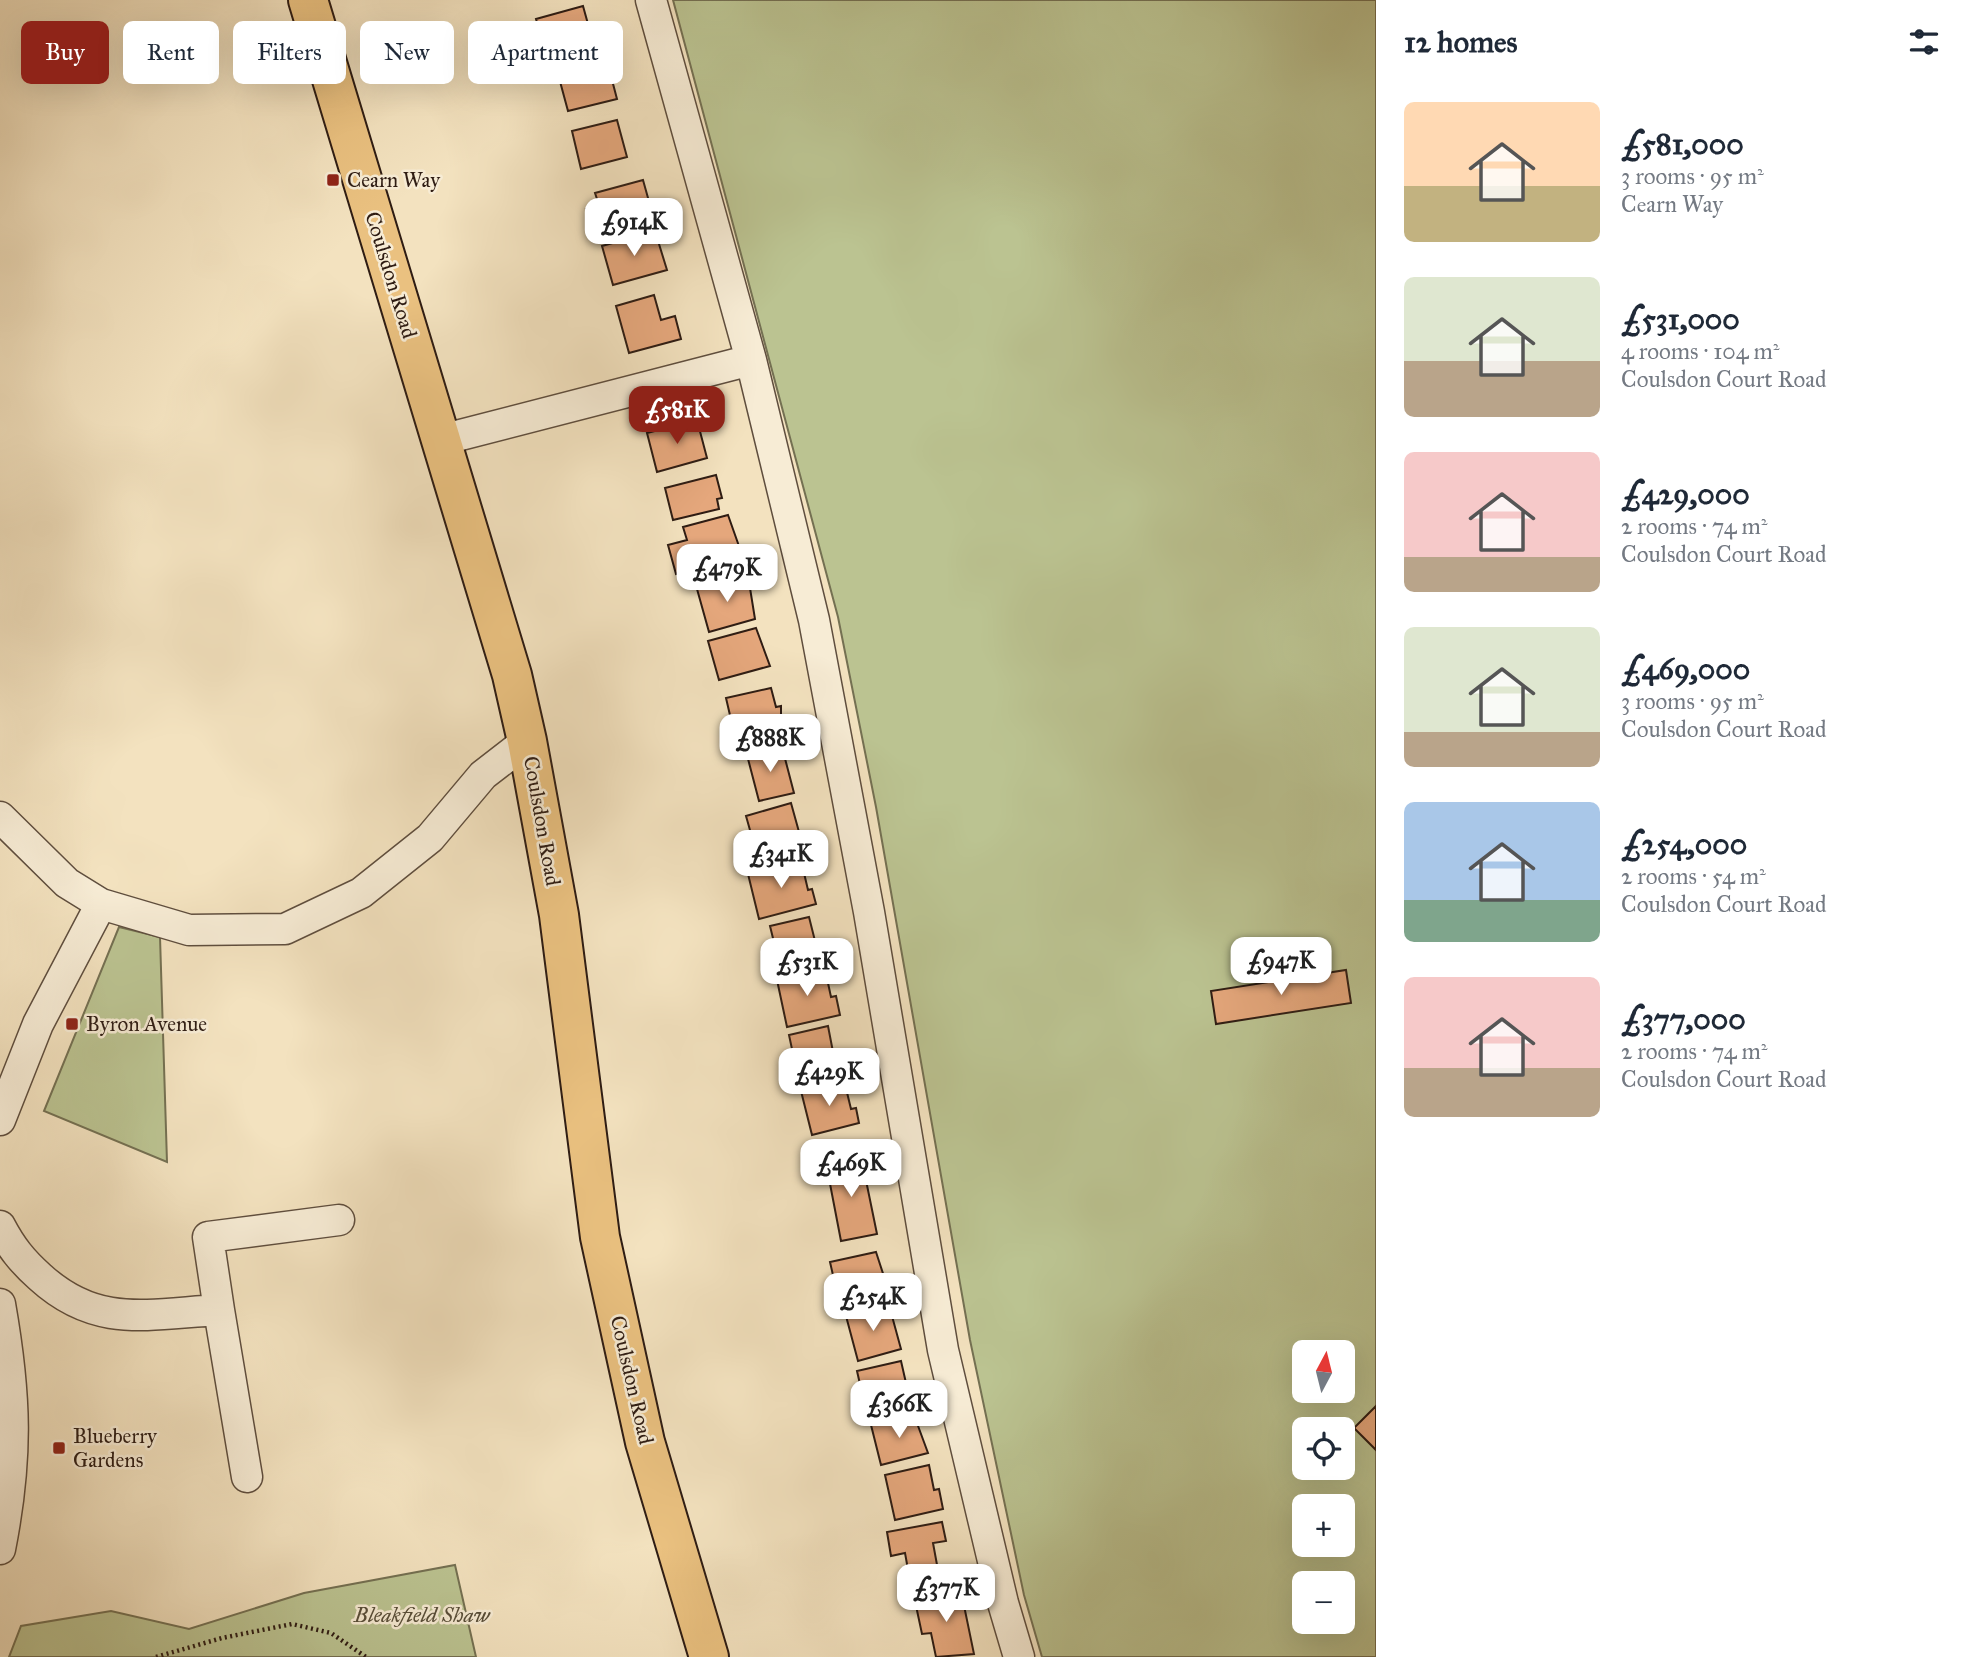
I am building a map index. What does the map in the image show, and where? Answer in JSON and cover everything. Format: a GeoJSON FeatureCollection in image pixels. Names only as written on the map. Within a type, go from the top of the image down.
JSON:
{"type":"FeatureCollection","features":[{"type":"Feature","properties":{"kind":"main road","name":"Coulsdon Road"},"geometry":{"type":"LineString","coordinates":[[308,0],[512,675],[559,915],[600,1237],[645,1442],[709,1657]]}},
{"type":"Feature","properties":{"kind":"street"},"geometry":{"type":"LineString","coordinates":[[651,0],[751,360],[816,634],[871,926],[943,1350],[1019,1657]]}},
{"type":"Feature","properties":{"kind":"street"},"geometry":{"type":"LineString","coordinates":[[441,440],[751,360]]}},
{"type":"Feature","properties":{"kind":"street"},"geometry":{"type":"LineString","coordinates":[[0,817],[66,883],[101,904],[189,930],[285,929],[361,893],[430,838],[483,775],[527,741]]}},
{"type":"Feature","properties":{"kind":"street"},"geometry":{"type":"LineString","coordinates":[[0,1120],[38,1024],[101,904]]}},
{"type":"Feature","properties":{"kind":"street"},"geometry":{"type":"LineString","coordinates":[[247,1476],[208,1237],[339,1220]]}},
{"type":"Feature","properties":{"kind":"street"},"geometry":{"type":"LineString","coordinates":[[0,1226],[14,1253],[56,1291],[82,1307],[127,1315],[219,1310]]}},
{"type":"Feature","properties":{"kind":"street"},"geometry":{"type":"LineString","coordinates":[[0,1304],[11,1367],[14,1447],[0,1549]]}},
{"type":"Feature","properties":{"kind":"path"},"geometry":{"type":"LineString","coordinates":[[156,1657],[222,1638],[292,1623],[331,1633],[366,1657]]}},
{"type":"Feature","properties":{"kind":"green space"},"geometry":{"type":"Polygon","coordinates":[[[673,0],[1376,0],[1376,1657],[1042,1657],[1024,1595],[970,1340],[876,807],[838,617],[673,0]]]}},
{"type":"Feature","properties":{"kind":"green space"},"geometry":{"type":"Polygon","coordinates":[[[119,927],[160,937],[167,1162],[44,1111],[119,927]]]}},
{"type":"Feature","properties":{"kind":"green space","name":"Bleakfield Shaw"},"geometry":{"type":"Polygon","coordinates":[[[455,1565],[476,1657],[9,1657],[21,1626],[111,1611],[189,1629],[304,1593],[455,1565]]]}},
{"type":"Feature","properties":{"kind":"building"},"geometry":{"type":"Polygon","coordinates":[[[583,6],[587,21],[537,21],[583,6]]]}},
{"type":"Feature","properties":{"kind":"building"},"geometry":{"type":"Polygon","coordinates":[[[561,84],[613,84],[617,99],[568,111],[561,84]]]}},
{"type":"Feature","properties":{"kind":"building"},"geometry":{"type":"Polygon","coordinates":[[[617,120],[627,157],[581,169],[572,131],[617,120]]]}},
{"type":"Feature","properties":{"kind":"building"},"geometry":{"type":"Polygon","coordinates":[[[643,180],[655,223],[608,236],[605,225],[591,228],[586,209],[599,205],[595,193],[643,180]]]}},
{"type":"Feature","properties":{"kind":"building"},"geometry":{"type":"Polygon","coordinates":[[[655,231],[667,270],[613,285],[602,246],[655,231]]]}},
{"type":"Feature","properties":{"kind":"building"},"geometry":{"type":"Polygon","coordinates":[[[654,295],[661,320],[675,316],[681,339],[629,353],[616,306],[654,295]]]}},
{"type":"Feature","properties":{"kind":"building"},"geometry":{"type":"Polygon","coordinates":[[[697,420],[707,458],[657,472],[647,433],[697,420]]]}},
{"type":"Feature","properties":{"kind":"building"},"geometry":{"type":"Polygon","coordinates":[[[716,475],[722,498],[717,499],[719,509],[673,520],[665,488],[716,475]]]}},
{"type":"Feature","properties":{"kind":"building"},"geometry":{"type":"Polygon","coordinates":[[[728,515],[740,549],[736,550],[739,563],[695,574],[694,570],[676,574],[668,545],[687,540],[683,527],[728,515]]]}},
{"type":"Feature","properties":{"kind":"building"},"geometry":{"type":"Polygon","coordinates":[[[743,577],[746,588],[750,588],[755,619],[709,632],[697,589],[743,577]]]}},
{"type":"Feature","properties":{"kind":"building"},"geometry":{"type":"Polygon","coordinates":[[[756,628],[770,666],[719,680],[708,641],[756,628]]]}},
{"type":"Feature","properties":{"kind":"building"},"geometry":{"type":"Polygon","coordinates":[[[771,688],[776,707],[781,706],[781,723],[767,726],[768,734],[736,741],[726,698],[771,688]]]}},
{"type":"Feature","properties":{"kind":"building"},"geometry":{"type":"Polygon","coordinates":[[[782,747],[794,793],[759,801],[747,755],[782,747]]]}},
{"type":"Feature","properties":{"kind":"building"},"geometry":{"type":"Polygon","coordinates":[[[791,803],[804,850],[759,862],[746,816],[791,803]]]}},
{"type":"Feature","properties":{"kind":"building"},"geometry":{"type":"Polygon","coordinates":[[[801,860],[808,890],[812,889],[816,904],[759,919],[748,874],[801,860]]]}},
{"type":"Feature","properties":{"kind":"building"},"geometry":{"type":"Polygon","coordinates":[[[809,917],[815,941],[822,940],[827,960],[781,971],[770,926],[809,917]]]}},
{"type":"Feature","properties":{"kind":"building"},"geometry":{"type":"Polygon","coordinates":[[[825,969],[831,997],[836,996],[840,1015],[787,1027],[777,980],[825,969]]]}},
{"type":"Feature","properties":{"kind":"building"},"geometry":{"type":"Polygon","coordinates":[[[1346,970],[1351,1003],[1216,1024],[1211,991],[1346,970]]]}},
{"type":"Feature","properties":{"kind":"building"},"geometry":{"type":"Polygon","coordinates":[[[828,1026],[833,1052],[842,1050],[846,1072],[799,1082],[789,1035],[828,1026]]]}},
{"type":"Feature","properties":{"kind":"building"},"geometry":{"type":"Polygon","coordinates":[[[844,1080],[851,1109],[856,1108],[859,1123],[812,1135],[801,1091],[844,1080]]]}},
{"type":"Feature","properties":{"kind":"building"},"geometry":{"type":"Polygon","coordinates":[[[861,1156],[877,1234],[841,1241],[826,1163],[861,1156]]]}},
{"type":"Feature","properties":{"kind":"building"},"geometry":{"type":"Polygon","coordinates":[[[876,1252],[890,1295],[840,1306],[830,1262],[876,1252]]]}},
{"type":"Feature","properties":{"kind":"building"},"geometry":{"type":"Polygon","coordinates":[[[889,1305],[901,1349],[858,1361],[846,1316],[889,1305]]]}},
{"type":"Feature","properties":{"kind":"building"},"geometry":{"type":"Polygon","coordinates":[[[901,1361],[911,1405],[867,1415],[857,1371],[901,1361]]]}},
{"type":"Feature","properties":{"kind":"building"},"geometry":{"type":"Polygon","coordinates":[[[1376,1406],[1376,1450],[1355,1429],[1376,1406]]]}},
{"type":"Feature","properties":{"kind":"building"},"geometry":{"type":"Polygon","coordinates":[[[914,1415],[928,1453],[881,1465],[871,1425],[914,1415]]]}},
{"type":"Feature","properties":{"kind":"building"},"geometry":{"type":"Polygon","coordinates":[[[929,1465],[934,1490],[939,1489],[943,1509],[895,1520],[885,1475],[929,1465]]]}},
{"type":"Feature","properties":{"kind":"building"},"geometry":{"type":"Polygon","coordinates":[[[942,1522],[946,1541],[933,1543],[940,1581],[911,1586],[905,1553],[891,1556],[887,1532],[942,1522]]]}},
{"type":"Feature","properties":{"kind":"building"},"geometry":{"type":"Polygon","coordinates":[[[961,1591],[974,1654],[936,1657],[931,1633],[922,1634],[915,1601],[961,1591]]]}},
{"type":"Feature","properties":{"kind":"place","name":"Cearn Way"},"geometry":{"type":"Point","coordinates":[333,180]}},
{"type":"Feature","properties":{"kind":"place","name":"Byron Avenue"},"geometry":{"type":"Point","coordinates":[72,1024]}},
{"type":"Feature","properties":{"kind":"place","name":"Blueberry Gardens"},"geometry":{"type":"Point","coordinates":[59,1448]}}]}
